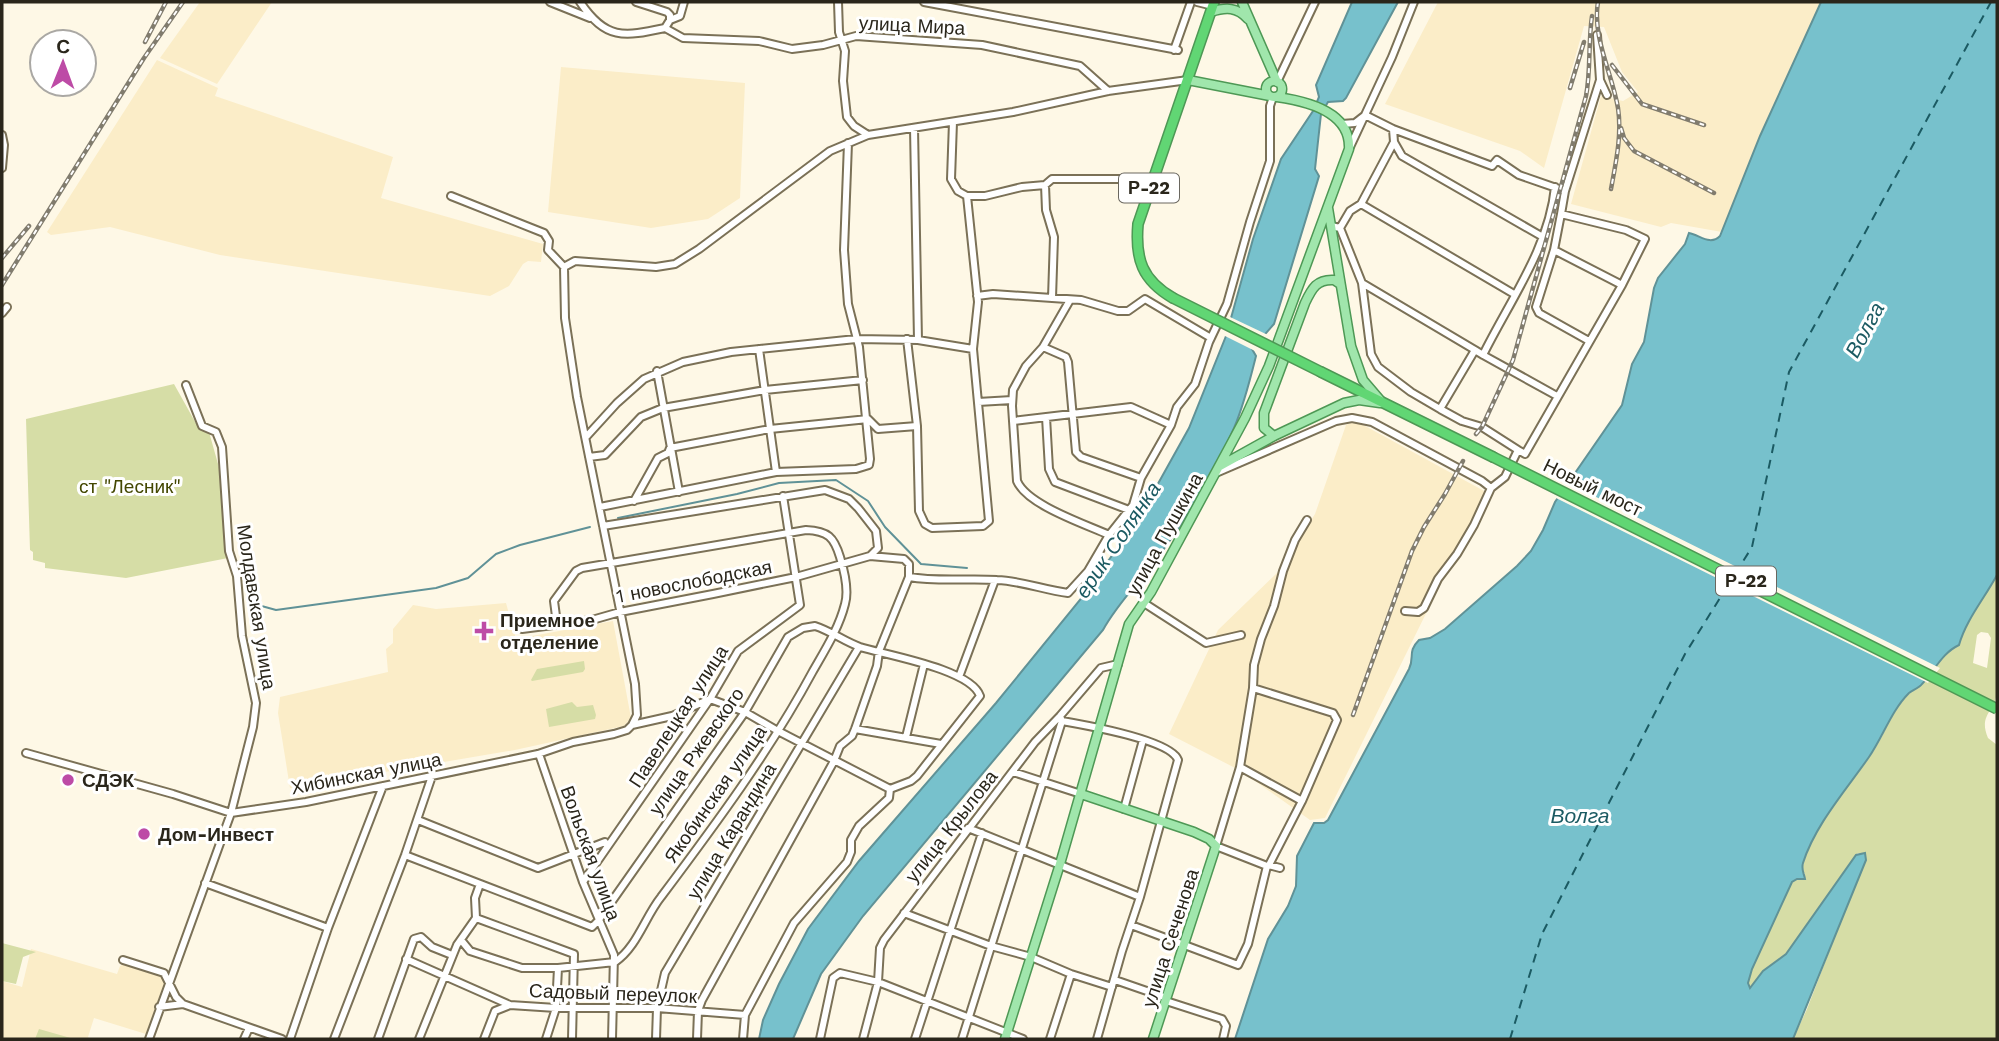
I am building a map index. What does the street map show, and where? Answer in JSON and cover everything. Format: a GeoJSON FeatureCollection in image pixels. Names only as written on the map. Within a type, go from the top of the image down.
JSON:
{"type":"FeatureCollection","features":[{"type":"Feature","properties":{"kind":"highway","name":"Р-22"},"geometry":{"type":"LineString","coordinates":[[1188,80],[1213,6]]}},
{"type":"Feature","properties":{"kind":"highway","name":"Новый мост"},"geometry":{"type":"LineString","coordinates":[[1188,80],[1138,224],[1140,264],[1152,282],[1173,298],[1997,709]]}},
{"type":"Feature","properties":{"kind":"main road"},"geometry":{"type":"LineString","coordinates":[[1242,2],[1282,92],[1273,97]]}},
{"type":"Feature","properties":{"kind":"main road"},"geometry":{"type":"LineString","coordinates":[[1213,6],[1235,9],[1247,18],[1253,28]]}},
{"type":"Feature","properties":{"kind":"main road"},"geometry":{"type":"LineString","coordinates":[[1188,80],[1306,102]]}},
{"type":"Feature","properties":{"kind":"main road"},"geometry":{"type":"LineString","coordinates":[[1273,97],[1266,91],[1268,85],[1279,83],[1306,102],[1336,117],[1347,131],[1349,149]]}},
{"type":"Feature","properties":{"kind":"main road","name":"улица Пушкина"},"geometry":{"type":"LineString","coordinates":[[1006,1037],[1081,794],[1129,624],[1144,603],[1217,470],[1269,366],[1349,149]]}},
{"type":"Feature","properties":{"kind":"main road"},"geometry":{"type":"LineString","coordinates":[[1328,207],[1335,227],[1340,284],[1357,366],[1363,380],[1383,403]]}},
{"type":"Feature","properties":{"kind":"main road"},"geometry":{"type":"LineString","coordinates":[[1274,436],[1264,428],[1265,413],[1305,303],[1312,288],[1320,281],[1334,279],[1340,284]]}},
{"type":"Feature","properties":{"kind":"main road"},"geometry":{"type":"LineString","coordinates":[[1217,470],[1274,436],[1344,403],[1359,400],[1383,403]]}},
{"type":"Feature","properties":{"kind":"main road"},"geometry":{"type":"LineString","coordinates":[[1081,794],[1209,839],[1216,846]]}},
{"type":"Feature","properties":{"kind":"main road","name":"улица Сеченова"},"geometry":{"type":"LineString","coordinates":[[1153,1039],[1216,846]]}},
{"type":"Feature","properties":{"kind":"street"},"geometry":{"type":"LineString","coordinates":[[550,2],[614,32],[645,32],[665,28],[670,20],[680,16],[684,2]]}},
{"type":"Feature","properties":{"kind":"street"},"geometry":{"type":"LineString","coordinates":[[580,2],[591,19]]}},
{"type":"Feature","properties":{"kind":"street"},"geometry":{"type":"LineString","coordinates":[[636,2],[667,12],[670,20]]}},
{"type":"Feature","properties":{"kind":"street"},"geometry":{"type":"LineString","coordinates":[[838,2],[841,40],[845,51],[843,81],[848,117],[854,126],[868,135]]}},
{"type":"Feature","properties":{"kind":"street"},"geometry":{"type":"LineString","coordinates":[[924,2],[1176,50],[1191,2]]}},
{"type":"Feature","properties":{"kind":"street"},"geometry":{"type":"LineString","coordinates":[[1197,2],[1213,6]]}},
{"type":"Feature","properties":{"kind":"street"},"geometry":{"type":"LineString","coordinates":[[1279,83],[1315,2]]}},
{"type":"Feature","properties":{"kind":"street"},"geometry":{"type":"LineString","coordinates":[[1349,149],[1392,57],[1413,2]]}},
{"type":"Feature","properties":{"kind":"street","name":"улица Мира"},"geometry":{"type":"LineString","coordinates":[[665,28],[673,35],[683,38],[759,41],[792,49],[863,36],[982,45],[1080,66],[1108,91]]}},
{"type":"Feature","properties":{"kind":"street"},"geometry":{"type":"LineString","coordinates":[[1589,341],[1538,313],[1536,307],[1554,250],[1565,191],[1600,80],[1597,35]]}},
{"type":"Feature","properties":{"kind":"street"},"geometry":{"type":"LineString","coordinates":[[564,267],[575,261],[656,267],[675,264],[830,151],[868,135],[953,122],[1108,91],[1188,80]]}},
{"type":"Feature","properties":{"kind":"street"},"geometry":{"type":"LineString","coordinates":[[1600,80],[1607,94]]}},
{"type":"Feature","properties":{"kind":"street"},"geometry":{"type":"LineString","coordinates":[[697,1039],[698,1011],[702,1000],[840,746],[852,736],[877,666],[879,651],[909,577],[926,580],[1021,582],[1068,593],[1088,571],[1109,535],[1137,498],[1141,478],[1171,425],[1177,407],[1195,384],[1211,338],[1227,304],[1270,161],[1269,106],[1273,97]]}},
{"type":"Feature","properties":{"kind":"street"},"geometry":{"type":"LineString","coordinates":[[1342,124],[1355,123],[1365,115]]}},
{"type":"Feature","properties":{"kind":"street"},"geometry":{"type":"LineString","coordinates":[[1365,115],[1393,129],[1492,166],[1497,160],[1519,175],[1565,191]]}},
{"type":"Feature","properties":{"kind":"street"},"geometry":{"type":"LineString","coordinates":[[953,122],[951,178],[958,191],[967,196],[985,196],[1022,187],[1045,185],[1052,179],[1124,179]]}},
{"type":"Feature","properties":{"kind":"street"},"geometry":{"type":"LineString","coordinates":[[914,128],[918,340]]}},
{"type":"Feature","properties":{"kind":"street"},"geometry":{"type":"LineString","coordinates":[[1393,129],[1394,142],[1402,156],[1543,237]]}},
{"type":"Feature","properties":{"kind":"street"},"geometry":{"type":"LineString","coordinates":[[2,135],[2,168]]}},
{"type":"Feature","properties":{"kind":"street"},"geometry":{"type":"LineString","coordinates":[[1394,142],[1361,204],[1335,227],[1362,283],[1371,354],[1378,367],[1411,392],[1462,421],[1482,427],[1525,454],[1622,285],[1644,237],[1561,214]]}},
{"type":"Feature","properties":{"kind":"street"},"geometry":{"type":"LineString","coordinates":[[600,507],[776,472],[856,469],[869,465],[868,418],[848,304],[844,250],[848,143]]}},
{"type":"Feature","properties":{"kind":"street"},"geometry":{"type":"LineString","coordinates":[[1045,185],[1046,210],[1054,237],[1052,298]]}},
{"type":"Feature","properties":{"kind":"street"},"geometry":{"type":"LineString","coordinates":[[1483,355],[1536,254],[1553,203],[1555,187]]}},
{"type":"Feature","properties":{"kind":"street"},"geometry":{"type":"LineString","coordinates":[[451,196],[544,233],[549,241],[548,250],[564,267],[565,318],[577,397],[635,684],[637,715],[632,725]]}},
{"type":"Feature","properties":{"kind":"street"},"geometry":{"type":"LineString","coordinates":[[907,339],[917,426],[919,511],[925,524],[932,528],[982,526],[989,521],[972,349],[977,296],[967,196]]}},
{"type":"Feature","properties":{"kind":"street"},"geometry":{"type":"LineString","coordinates":[[1361,204],[1514,294]]}},
{"type":"Feature","properties":{"kind":"street"},"geometry":{"type":"LineString","coordinates":[[1554,250],[1622,285]]}},
{"type":"Feature","properties":{"kind":"street"},"geometry":{"type":"LineString","coordinates":[[1362,283],[1557,396]]}},
{"type":"Feature","properties":{"kind":"street"},"geometry":{"type":"LineString","coordinates":[[977,296],[1081,300],[1118,312],[1128,311],[1145,299],[1211,338]]}},
{"type":"Feature","properties":{"kind":"street"},"geometry":{"type":"LineString","coordinates":[[1070,300],[1043,347],[1027,366],[1013,390],[1017,481],[1021,489],[1039,503],[1109,535]]}},
{"type":"Feature","properties":{"kind":"street"},"geometry":{"type":"LineString","coordinates":[[586,437],[630,390],[657,371],[683,362],[731,352],[856,339],[907,339],[972,349]]}},
{"type":"Feature","properties":{"kind":"street"},"geometry":{"type":"LineString","coordinates":[[1043,347],[1066,357],[1070,376],[1075,449],[1078,455],[1141,478]]}},
{"type":"Feature","properties":{"kind":"street"},"geometry":{"type":"LineString","coordinates":[[760,349],[776,472]]}},
{"type":"Feature","properties":{"kind":"street"},"geometry":{"type":"LineString","coordinates":[[1440,409],[1475,350]]}},
{"type":"Feature","properties":{"kind":"street"},"geometry":{"type":"LineString","coordinates":[[657,371],[679,492]]}},
{"type":"Feature","properties":{"kind":"street"},"geometry":{"type":"LineString","coordinates":[[589,457],[608,452],[641,417],[663,408],[765,390],[863,380]]}},
{"type":"Feature","properties":{"kind":"street","name":"Молдавская улица"},"geometry":{"type":"LineString","coordinates":[[149,1039],[231,813],[257,703],[242,636],[237,576],[229,551],[222,447],[216,432],[202,426],[186,385]]}},
{"type":"Feature","properties":{"kind":"street"},"geometry":{"type":"LineString","coordinates":[[978,402],[1012,400]]}},
{"type":"Feature","properties":{"kind":"street"},"geometry":{"type":"LineString","coordinates":[[1013,421],[1131,407],[1171,425]]}},
{"type":"Feature","properties":{"kind":"street"},"geometry":{"type":"LineString","coordinates":[[1046,417],[1051,479],[1129,510]]}},
{"type":"Feature","properties":{"kind":"street"},"geometry":{"type":"LineString","coordinates":[[868,418],[878,429],[917,426]]}},
{"type":"Feature","properties":{"kind":"street"},"geometry":{"type":"LineString","coordinates":[[670,448],[770,429],[868,418]]}},
{"type":"Feature","properties":{"kind":"street"},"geometry":{"type":"LineString","coordinates":[[1217,470],[1336,421],[1352,418],[1372,422],[1491,488]]}},
{"type":"Feature","properties":{"kind":"street"},"geometry":{"type":"LineString","coordinates":[[634,500],[659,458],[668,453],[670,448]]}},
{"type":"Feature","properties":{"kind":"street"},"geometry":{"type":"LineString","coordinates":[[1405,611],[1418,612],[1424,608],[1438,579],[1457,554],[1474,524],[1491,488],[1506,477],[1518,450]]}},
{"type":"Feature","properties":{"kind":"street"},"geometry":{"type":"LineString","coordinates":[[602,522],[818,489],[849,499],[876,531],[878,548],[870,556]]}},
{"type":"Feature","properties":{"kind":"street","name":"Павелецкая улица"},"geometry":{"type":"LineString","coordinates":[[583,882],[710,699],[738,651],[800,605],[783,496]]}},
{"type":"Feature","properties":{"kind":"street"},"geometry":{"type":"LineString","coordinates":[[1280,868],[1216,846],[1240,767],[1253,688],[1254,665],[1261,639],[1274,606],[1283,571],[1295,540],[1307,520]]}},
{"type":"Feature","properties":{"kind":"street"},"geometry":{"type":"LineString","coordinates":[[557,624],[554,601],[576,571],[582,568],[814,531],[829,536],[835,542],[842,563]]}},
{"type":"Feature","properties":{"kind":"street","name":"1 новослободская"},"geometry":{"type":"LineString","coordinates":[[522,629],[592,620],[796,577],[870,556],[904,559],[909,564],[909,577]]}},
{"type":"Feature","properties":{"kind":"street","name":"Якобинская улица"},"geometry":{"type":"LineString","coordinates":[[615,962],[625,955],[657,902],[700,845],[792,710],[833,634],[846,598],[842,563]]}},
{"type":"Feature","properties":{"kind":"street"},"geometry":{"type":"LineString","coordinates":[[710,699],[745,712],[890,789],[911,781],[980,696],[976,688],[959,677],[995,580]]}},
{"type":"Feature","properties":{"kind":"street"},"geometry":{"type":"LineString","coordinates":[[1144,603],[1206,643],[1241,635]]}},
{"type":"Feature","properties":{"kind":"street","name":"улица Ржевского"},"geometry":{"type":"LineString","coordinates":[[598,921],[745,712],[791,634],[811,625],[859,647],[924,664],[959,677]]}},
{"type":"Feature","properties":{"kind":"street","name":"улица Карандина"},"geometry":{"type":"LineString","coordinates":[[656,1039],[657,1008],[665,973],[859,647]]}},
{"type":"Feature","properties":{"kind":"street"},"geometry":{"type":"LineString","coordinates":[[906,737],[924,664]]}},
{"type":"Feature","properties":{"kind":"street","name":"улица Крылова"},"geometry":{"type":"LineString","coordinates":[[863,1039],[878,982],[880,948],[1035,742],[1061,719],[1101,668],[1118,664]]}},
{"type":"Feature","properties":{"kind":"street"},"geometry":{"type":"LineString","coordinates":[[1131,925],[1238,965],[1248,944],[1268,865],[1302,801],[1336,723],[1333,713],[1253,688]]}},
{"type":"Feature","properties":{"kind":"street","name":"Хибинская улица"},"geometry":{"type":"LineString","coordinates":[[26,752],[231,813],[266,809],[539,754],[573,742],[627,730],[632,725],[672,716],[710,699]]}},
{"type":"Feature","properties":{"kind":"street"},"geometry":{"type":"LineString","coordinates":[[962,1039],[1061,719],[1143,740],[1174,752],[1178,757],[1162,822],[1097,1039]]}},
{"type":"Feature","properties":{"kind":"street"},"geometry":{"type":"LineString","coordinates":[[855,729],[941,744]]}},
{"type":"Feature","properties":{"kind":"street"},"geometry":{"type":"LineString","coordinates":[[1124,809],[1143,740]]}},
{"type":"Feature","properties":{"kind":"street","name":"Вольская улица"},"geometry":{"type":"LineString","coordinates":[[539,754],[583,882],[615,962]]}},
{"type":"Feature","properties":{"kind":"street"},"geometry":{"type":"LineString","coordinates":[[1240,767],[1302,801]]}},
{"type":"Feature","properties":{"kind":"street"},"geometry":{"type":"LineString","coordinates":[[1013,772],[1081,794]]}},
{"type":"Feature","properties":{"kind":"street"},"geometry":{"type":"LineString","coordinates":[[334,1039],[405,855],[432,776]]}},
{"type":"Feature","properties":{"kind":"street"},"geometry":{"type":"LineString","coordinates":[[290,1039],[328,928],[383,786]]}},
{"type":"Feature","properties":{"kind":"street"},"geometry":{"type":"LineString","coordinates":[[743,1039],[745,1015],[794,923],[847,862],[852,835],[864,820],[889,798],[890,789]]}},
{"type":"Feature","properties":{"kind":"street"},"geometry":{"type":"LineString","coordinates":[[418,820],[538,868],[605,842]]}},
{"type":"Feature","properties":{"kind":"street"},"geometry":{"type":"LineString","coordinates":[[968,828],[1140,897]]}},
{"type":"Feature","properties":{"kind":"street"},"geometry":{"type":"LineString","coordinates":[[915,1039],[982,833]]}},
{"type":"Feature","properties":{"kind":"street"},"geometry":{"type":"LineString","coordinates":[[405,855],[592,927],[598,921]]}},
{"type":"Feature","properties":{"kind":"street"},"geometry":{"type":"LineString","coordinates":[[205,883],[328,928]]}},
{"type":"Feature","properties":{"kind":"street"},"geometry":{"type":"LineString","coordinates":[[419,1039],[452,955],[476,918],[475,898],[481,884]]}},
{"type":"Feature","properties":{"kind":"street"},"geometry":{"type":"LineString","coordinates":[[904,913],[991,946],[1031,957],[1071,974],[1114,983],[1166,999],[1223,1021],[1226,1031],[1223,1039]]}},
{"type":"Feature","properties":{"kind":"street"},"geometry":{"type":"LineString","coordinates":[[476,918],[573,953],[576,966],[572,1039]]}},
{"type":"Feature","properties":{"kind":"street"},"geometry":{"type":"LineString","coordinates":[[378,1039],[415,937],[421,937],[432,947],[452,955]]}},
{"type":"Feature","properties":{"kind":"street"},"geometry":{"type":"LineString","coordinates":[[461,940],[470,951],[517,967],[558,968],[615,962],[612,1039]]}},
{"type":"Feature","properties":{"kind":"street","name":"Садовый переулок"},"geometry":{"type":"LineString","coordinates":[[406,959],[510,1004],[556,1008],[657,1008],[745,1015]]}},
{"type":"Feature","properties":{"kind":"street"},"geometry":{"type":"LineString","coordinates":[[123,960],[164,973],[183,1004]]}},
{"type":"Feature","properties":{"kind":"street"},"geometry":{"type":"LineString","coordinates":[[546,1039],[556,1008],[558,968]]}},
{"type":"Feature","properties":{"kind":"street"},"geometry":{"type":"LineString","coordinates":[[820,1039],[833,978],[844,973],[878,982],[970,1018],[1006,1037],[1023,1039]]}},
{"type":"Feature","properties":{"kind":"street"},"geometry":{"type":"LineString","coordinates":[[1050,1039],[1071,974]]}},
{"type":"Feature","properties":{"kind":"street"},"geometry":{"type":"LineString","coordinates":[[159,1007],[183,1004],[282,1039]]}},
{"type":"Feature","properties":{"kind":"street"},"geometry":{"type":"LineString","coordinates":[[484,1039],[495,1012],[510,1004]]}},
{"type":"Feature","properties":{"kind":"street"},"geometry":{"type":"LineString","coordinates":[[244,1039],[249,1028]]}},
{"type":"Feature","properties":{"kind":"shaded area"},"geometry":{"type":"Polygon","coordinates":[[[200,2],[272,2],[217,84],[160,58],[200,2]]]}},
{"type":"Feature","properties":{"kind":"shaded area"},"geometry":{"type":"Polygon","coordinates":[[[1438,2],[1821,2],[1760,136],[1722,232],[1671,223],[1661,227],[1571,204],[1601,96],[1623,101],[1638,92],[1622,72],[1604,27],[1584,26],[1544,168],[1520,151],[1385,104],[1438,2]]]}},
{"type":"Feature","properties":{"kind":"shaded area"},"geometry":{"type":"Polygon","coordinates":[[[157,60],[218,88],[215,96],[393,157],[381,198],[543,244],[541,262],[528,261],[523,264],[509,286],[490,296],[220,255],[110,227],[51,235],[47,232],[157,60]]]}},
{"type":"Feature","properties":{"kind":"shaded area"},"geometry":{"type":"Polygon","coordinates":[[[561,67],[745,83],[740,198],[708,219],[651,228],[548,212],[561,67]]]}},
{"type":"Feature","properties":{"kind":"shaded area"},"geometry":{"type":"Polygon","coordinates":[[[1356,421],[1486,492],[1325,818],[1310,820],[1241,771],[1169,734],[1218,630],[1279,571],[1315,514],[1346,425],[1356,421]]]}},
{"type":"Feature","properties":{"kind":"shaded area"},"geometry":{"type":"Polygon","coordinates":[[[506,603],[516,639],[613,621],[631,718],[624,726],[515,750],[290,788],[278,713],[280,697],[388,672],[386,649],[393,643],[393,629],[413,605],[436,609],[506,603]]]}},
{"type":"Feature","properties":{"kind":"shaded area"},"geometry":{"type":"Polygon","coordinates":[[[31,949],[117,974],[120,966],[125,964],[163,976],[165,981],[146,1034],[94,1018],[88,1037],[90,1039],[2,1039],[2,981],[22,987],[31,949]]]}},
{"type":"Feature","properties":{"kind":"green space","name":"ст \"Лесник\""},"geometry":{"type":"Polygon","coordinates":[[[174,384],[198,427],[209,432],[222,478],[228,558],[126,578],[45,568],[45,563],[33,560],[33,552],[30,550],[26,419],[174,384]]]}},
{"type":"Feature","properties":{"kind":"green space"},"geometry":{"type":"Polygon","coordinates":[[[1997,575],[1997,692],[1986,719],[1985,730],[1988,738],[1997,745],[1997,1039],[1793,1039],[1866,856],[1858,853],[1856,855],[1786,954],[1763,971],[1750,988],[1748,983],[1751,969],[1792,882],[1805,874],[1802,870],[1807,853],[1823,822],[1875,749],[1903,700],[1921,685],[1948,652],[1959,645],[1971,618],[1997,575]],[[1981,632],[1977,635],[1973,663],[1987,668],[1991,638],[1988,633],[1981,632]]]}},
{"type":"Feature","properties":{"kind":"green space"},"geometry":{"type":"Polygon","coordinates":[[[584,661],[583,672],[531,680],[537,669],[584,661]]]}},
{"type":"Feature","properties":{"kind":"green space"},"geometry":{"type":"Polygon","coordinates":[[[572,702],[577,707],[593,705],[595,719],[549,727],[546,709],[572,702]]]}},
{"type":"Feature","properties":{"kind":"green space"},"geometry":{"type":"Polygon","coordinates":[[[2,943],[36,952],[23,957],[16,984],[2,981],[2,943]]]}},
{"type":"Feature","properties":{"kind":"green space"},"geometry":{"type":"Polygon","coordinates":[[[39,1029],[74,1039],[35,1039],[39,1029]]]}},
{"type":"Feature","properties":{"kind":"water"},"geometry":{"type":"Polygon","coordinates":[[[1352,2],[1398,2],[1346,98],[1343,101],[1328,102],[1321,114],[1315,169],[1319,176],[1274,324],[1252,349],[1256,356],[1241,410],[1219,461],[1201,493],[1154,563],[1103,630],[863,916],[821,974],[793,1039],[759,1039],[763,1020],[779,984],[808,929],[859,861],[996,703],[1084,595],[1140,516],[1189,428],[1226,336],[1253,239],[1281,159],[1313,111],[1319,97],[1316,85],[1352,2]]]}},
{"type":"Feature","properties":{"kind":"water","name":"Волга"},"geometry":{"type":"Polygon","coordinates":[[[1821,2],[1997,2],[1997,575],[1971,618],[1959,645],[1948,652],[1921,685],[1903,700],[1869,757],[1823,821],[1803,863],[1805,879],[1792,882],[1752,969],[1748,983],[1750,988],[1763,971],[1786,954],[1856,855],[1865,853],[1866,860],[1793,1039],[1235,1039],[1268,939],[1288,906],[1296,886],[1297,856],[1314,823],[1328,820],[1409,669],[1415,644],[1445,629],[1531,551],[1555,502],[1622,405],[1632,364],[1644,342],[1658,278],[1685,244],[1689,233],[1709,240],[1720,236],[1760,136],[1821,2]]]}},
{"type":"Feature","properties":{"kind":"pier"},"geometry":{"type":"Polygon","coordinates":[[[1228,316],[1268,335],[1256,349],[1257,352],[1223,335],[1228,316]]]}},
{"type":"Feature","properties":{"kind":"pier"},"geometry":{"type":"Polygon","coordinates":[[[1564,481],[1940,668],[1928,683],[1554,497],[1564,481]]]}},
{"type":"Feature","properties":{"kind":"waterway"},"geometry":{"type":"LineString","coordinates":[[618,518],[779,483],[836,480],[868,501],[885,527],[921,564],[967,568]]}},
{"type":"Feature","properties":{"kind":"waterway"},"geometry":{"type":"LineString","coordinates":[[258,605],[276,610],[436,588],[468,578],[496,554],[590,527]]}},
{"type":"Feature","properties":{"kind":"ferry route"},"geometry":{"type":"LineString","coordinates":[[1735,574],[1752,547],[1789,372],[1991,2]]}},
{"type":"Feature","properties":{"kind":"ferry route"},"geometry":{"type":"LineString","coordinates":[[1510,1039],[1542,934],[1685,654],[1730,582]]}},
{"type":"Feature","properties":{"kind":"railway"},"geometry":{"type":"LineString","coordinates":[[145,42],[166,2]]}},
{"type":"Feature","properties":{"kind":"railway"},"geometry":{"type":"LineString","coordinates":[[2,285],[144,58],[183,2]]}},
{"type":"Feature","properties":{"kind":"railway"},"geometry":{"type":"LineString","coordinates":[[1598,2],[1600,42],[1619,118],[1618,148],[1611,189]]}},
{"type":"Feature","properties":{"kind":"railway"},"geometry":{"type":"LineString","coordinates":[[1476,434],[1482,427],[1513,360],[1586,96],[1592,16]]}},
{"type":"Feature","properties":{"kind":"railway"},"geometry":{"type":"LineString","coordinates":[[1570,88],[1584,42]]}},
{"type":"Feature","properties":{"kind":"railway"},"geometry":{"type":"LineString","coordinates":[[1612,65],[1642,104],[1704,125]]}},
{"type":"Feature","properties":{"kind":"railway"},"geometry":{"type":"LineString","coordinates":[[1621,128],[1624,138],[1634,151],[1714,193]]}},
{"type":"Feature","properties":{"kind":"railway"},"geometry":{"type":"LineString","coordinates":[[2,258],[29,226]]}},
{"type":"Feature","properties":{"kind":"railway"},"geometry":{"type":"LineString","coordinates":[[1353,715],[1412,551],[1463,461]]}},
{"type":"Feature","properties":{"kind":"place","name":"Приемное отделение"},"geometry":{"type":"Point","coordinates":[484,631]}},
{"type":"Feature","properties":{"kind":"place","name":"СДЭК"},"geometry":{"type":"Point","coordinates":[68,780]}},
{"type":"Feature","properties":{"kind":"place","name":"Дом-Инвест"},"geometry":{"type":"Point","coordinates":[144,834]}},
{"type":"Feature","properties":{"kind":"water label","name":"ерик Солянка"},"geometry":{"type":"Point","coordinates":[1118,540]}}]}
